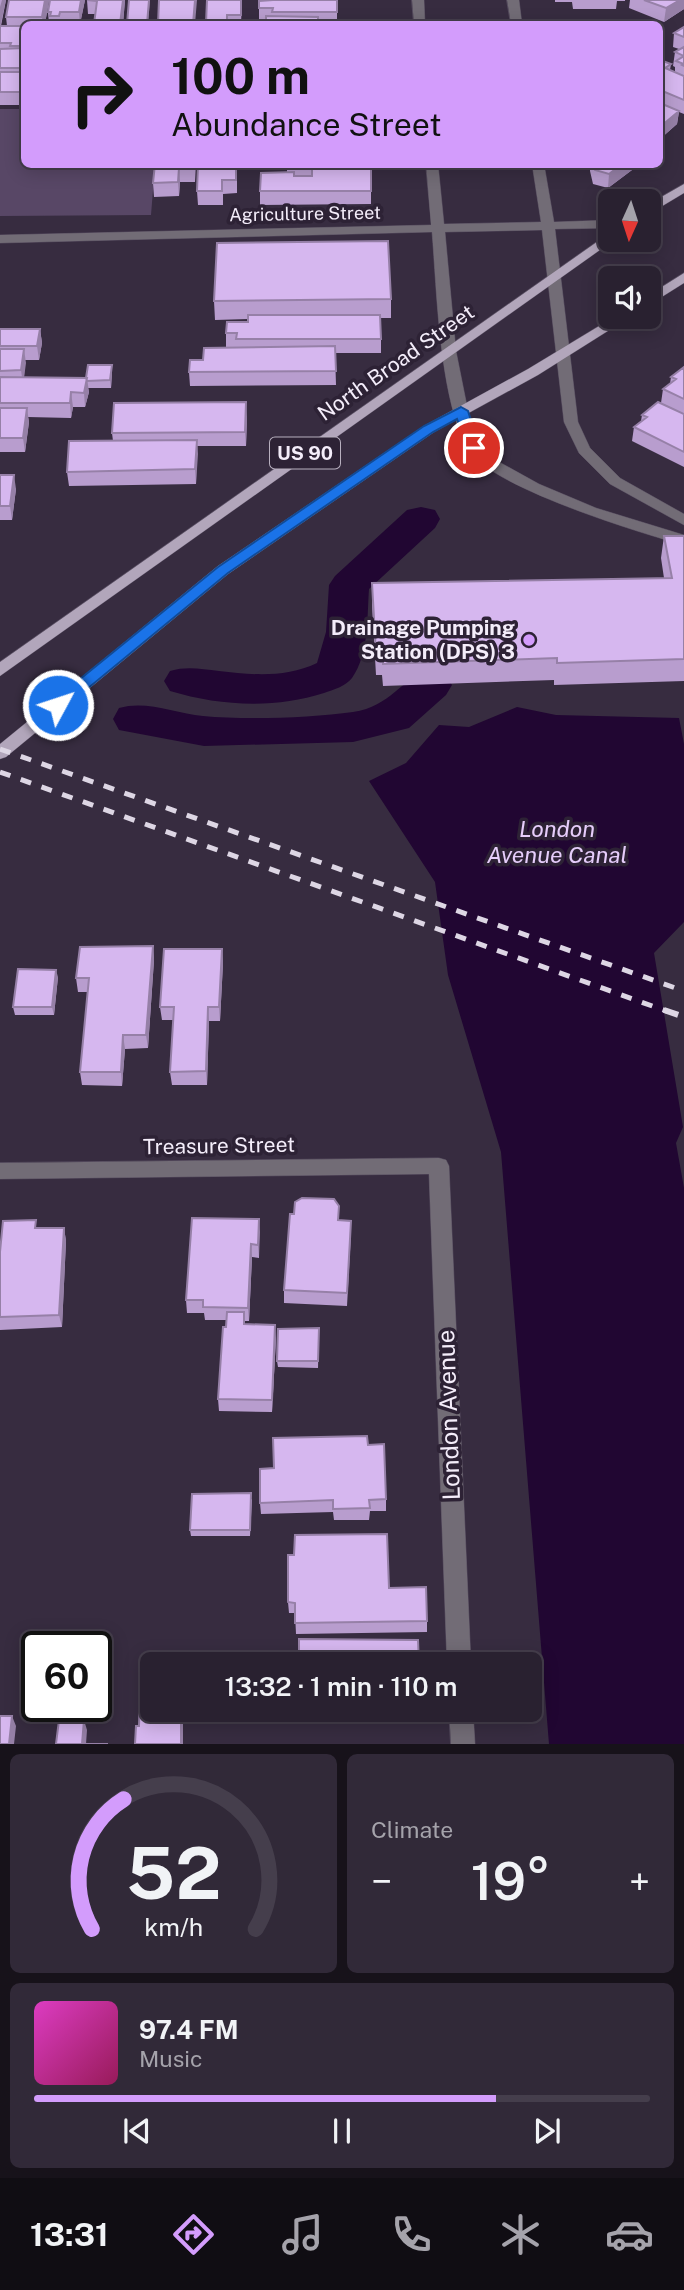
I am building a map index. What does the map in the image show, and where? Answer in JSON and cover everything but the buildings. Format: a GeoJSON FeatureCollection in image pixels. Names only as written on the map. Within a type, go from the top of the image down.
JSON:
{"type":"FeatureCollection","features":[{"type":"Feature","properties":{"kind":"main road"},"geometry":{"type":"LineString","coordinates":[[662,202],[684,188]]}},
{"type":"Feature","properties":{"kind":"main road","name":"North Broad Street"},"geometry":{"type":"LineString","coordinates":[[0,670],[598,245]]}},
{"type":"Feature","properties":{"kind":"main road"},"geometry":{"type":"LineString","coordinates":[[661,293],[684,277]]}},
{"type":"Feature","properties":{"kind":"main road","name":"US 90"},"geometry":{"type":"LineString","coordinates":[[0,753],[223,570],[390,454],[603,329]]}},
{"type":"Feature","properties":{"kind":"street"},"geometry":{"type":"LineString","coordinates":[[418,0],[420,21]]}},
{"type":"Feature","properties":{"kind":"street"},"geometry":{"type":"LineString","coordinates":[[513,0],[516,21]]}},
{"type":"Feature","properties":{"kind":"street"},"geometry":{"type":"LineString","coordinates":[[432,168],[449,351],[461,411],[474,448],[496,466],[534,487],[591,512],[684,540]]}},
{"type":"Feature","properties":{"kind":"street"},"geometry":{"type":"LineString","coordinates":[[539,168],[555,276],[571,422],[584,450],[615,481],[684,520]]}},
{"type":"Feature","properties":{"kind":"street","name":"Agriculture Street"},"geometry":{"type":"LineString","coordinates":[[0,239],[598,224]]}},
{"type":"Feature","properties":{"kind":"street","name":"Treasure Street"},"geometry":{"type":"LineString","coordinates":[[0,1171],[439,1166]]}},
{"type":"Feature","properties":{"kind":"street","name":"London Avenue"},"geometry":{"type":"LineString","coordinates":[[439,1166],[459,1652]]}},
{"type":"Feature","properties":{"kind":"street"},"geometry":{"type":"LineString","coordinates":[[462,1722],[463,1744]]}},
{"type":"Feature","properties":{"kind":"shaded area"},"geometry":{"type":"Polygon","coordinates":[[[0,109],[21,109],[21,168],[155,168],[151,215],[0,216],[0,109]]]}},
{"type":"Feature","properties":{"kind":"water","name":"London Avenue Canal"},"geometry":{"type":"Polygon","coordinates":[[[517,707],[556,715],[679,718],[684,744],[684,922],[654,953],[683,1127],[676,1143],[684,1188],[684,1744],[549,1744],[501,1152],[448,975],[435,882],[369,781],[406,763],[439,725],[469,727],[517,707]]]}},
{"type":"Feature","properties":{"kind":"waterway"},"geometry":{"type":"LineString","coordinates":[[185,681],[242,688],[281,688],[318,680],[335,671],[346,632],[349,585],[421,519]]}},
{"type":"Feature","properties":{"kind":"waterway"},"geometry":{"type":"LineString","coordinates":[[134,719],[204,731],[353,727],[394,717],[431,685]]}},
{"type":"Feature","properties":{"kind":"railway"},"geometry":{"type":"LineString","coordinates":[[0,749],[684,991]]}},
{"type":"Feature","properties":{"kind":"railway"},"geometry":{"type":"LineString","coordinates":[[0,772],[669,1012]]}},
{"type":"Feature","properties":{"kind":"railway"},"geometry":{"type":"LineString","coordinates":[[664,1010],[684,1017]]}},
{"type":"Feature","properties":{"kind":"place","name":"Drainage Pumping Station (DPS) 3"},"geometry":{"type":"Point","coordinates":[529,640]}},
{"type":"Feature","properties":{"kind":"route"},"geometry":{"type":"LineString","coordinates":[[58,705],[223,570],[429,429],[461,411],[474,448]]}}]}
